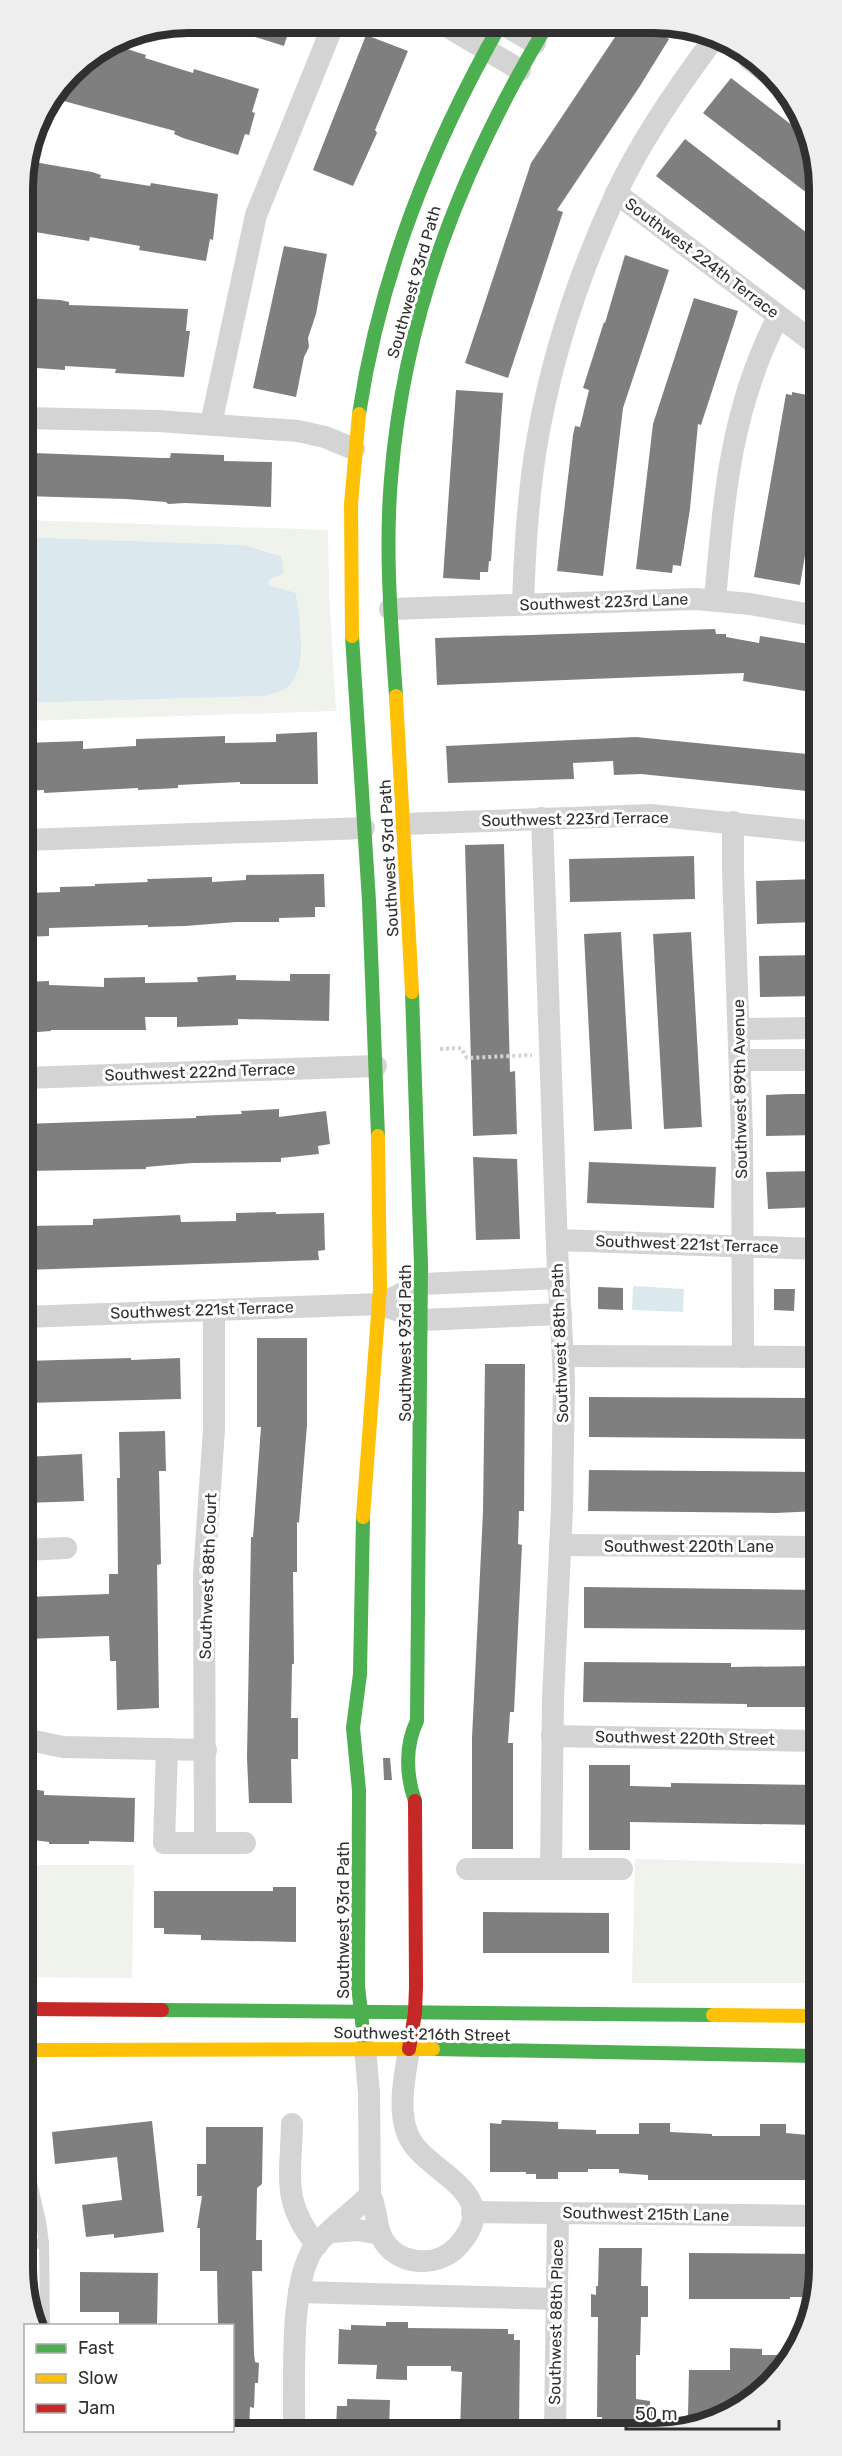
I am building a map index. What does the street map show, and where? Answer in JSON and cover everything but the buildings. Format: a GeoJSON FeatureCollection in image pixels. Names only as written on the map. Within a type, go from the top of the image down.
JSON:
{"type":"FeatureCollection","features":[{"type":"Feature","properties":{"kind":"street"},"geometry":{"type":"LineString","coordinates":[[211,424],[256,215],[330,33]]}},
{"type":"Feature","properties":{"kind":"street"},"geometry":{"type":"LineString","coordinates":[[458,33],[520,70]]}},
{"type":"Feature","properties":{"kind":"street","name":"Southwest 93rd Path"},"geometry":{"type":"LineString","coordinates":[[359,1791],[369,1764],[368,1734],[360,1679],[363,1491],[380,1304],[376,1066],[350,594],[350,491],[354,449],[373,335],[404,227],[430,158],[486,49],[497,33]]}},
{"type":"Feature","properties":{"kind":"street","name":"Southwest 93rd Path"},"geometry":{"type":"LineString","coordinates":[[416,1804],[409,1789],[410,1731],[417,1721],[422,1284],[418,1110],[404,824],[390,609],[389,524],[393,449],[412,340],[435,260],[460,190],[487,130],[541,34]]}},
{"type":"Feature","properties":{"kind":"street"},"geometry":{"type":"LineString","coordinates":[[523,604],[528,508],[544,406],[571,307],[616,193],[650,134],[710,44]]}},
{"type":"Feature","properties":{"kind":"street","name":"Southwest 224th Terrace"},"geometry":{"type":"LineString","coordinates":[[616,193],[809,340]]}},
{"type":"Feature","properties":{"kind":"street"},"geometry":{"type":"LineString","coordinates":[[715,600],[724,493],[734,444],[759,356],[778,317]]}},
{"type":"Feature","properties":{"kind":"street"},"geometry":{"type":"LineString","coordinates":[[33,418],[211,424],[310,433],[354,449]]}},
{"type":"Feature","properties":{"kind":"street","name":"Southwest 223rd Lane"},"geometry":{"type":"LineString","coordinates":[[390,609],[656,599],[715,600],[809,615]]}},
{"type":"Feature","properties":{"kind":"street","name":"Southwest 223rd Terrace"},"geometry":{"type":"LineString","coordinates":[[404,824],[632,815],[733,822],[809,831]]}},
{"type":"Feature","properties":{"kind":"street","name":"Southwest 88th Path"},"geometry":{"type":"LineString","coordinates":[[542,818],[556,1240],[563,1356],[560,1545],[552,1736],[551,1869]]}},
{"type":"Feature","properties":{"kind":"street","name":"Southwest 89th Avenue"},"geometry":{"type":"LineString","coordinates":[[733,822],[741,1060],[743,1357]]}},
{"type":"Feature","properties":{"kind":"street"},"geometry":{"type":"LineString","coordinates":[[33,840],[364,828]]}},
{"type":"Feature","properties":{"kind":"street"},"geometry":{"type":"LineString","coordinates":[[740,1029],[809,1028]]}},
{"type":"Feature","properties":{"kind":"street"},"geometry":{"type":"LineString","coordinates":[[741,1060],[809,1060]]}},
{"type":"Feature","properties":{"kind":"street","name":"Southwest 222nd Terrace"},"geometry":{"type":"LineString","coordinates":[[33,1078],[376,1066]]}},
{"type":"Feature","properties":{"kind":"street","name":"Southwest 221st Terrace"},"geometry":{"type":"LineString","coordinates":[[556,1240],[809,1249]]}},
{"type":"Feature","properties":{"kind":"street","name":"Southwest 221st Terrace"},"geometry":{"type":"LineString","coordinates":[[380,1304],[422,1284],[559,1278]]}},
{"type":"Feature","properties":{"kind":"street","name":"Southwest 221st Terrace"},"geometry":{"type":"LineString","coordinates":[[33,1317],[380,1304],[422,1320],[561,1314]]}},
{"type":"Feature","properties":{"kind":"street","name":"Southwest 88th Court"},"geometry":{"type":"LineString","coordinates":[[205,1843],[205,1548],[214,1429],[214,1310]]}},
{"type":"Feature","properties":{"kind":"street"},"geometry":{"type":"LineString","coordinates":[[563,1356],[809,1357]]}},
{"type":"Feature","properties":{"kind":"street","name":"Southwest 220th Lane"},"geometry":{"type":"LineString","coordinates":[[560,1545],[809,1547]]}},
{"type":"Feature","properties":{"kind":"street"},"geometry":{"type":"LineString","coordinates":[[33,1550],[66,1548]]}},
{"type":"Feature","properties":{"kind":"street","name":"Southwest 93rd Path"},"geometry":{"type":"LineString","coordinates":[[360,1679],[353,1718],[354,1763],[359,1791],[358,1975],[365,2048]]}},
{"type":"Feature","properties":{"kind":"street","name":"Southwest 93rd Path"},"geometry":{"type":"LineString","coordinates":[[417,1721],[424,1731],[424,1742]]}},
{"type":"Feature","properties":{"kind":"street","name":"Southwest 220th Street"},"geometry":{"type":"LineString","coordinates":[[552,1736],[809,1741]]}},
{"type":"Feature","properties":{"kind":"street"},"geometry":{"type":"LineString","coordinates":[[33,1741],[63,1747],[206,1750]]}},
{"type":"Feature","properties":{"kind":"street"},"geometry":{"type":"LineString","coordinates":[[167,1749],[164,1843],[245,1843]]}},
{"type":"Feature","properties":{"kind":"street","name":"Southwest 93rd Path"},"geometry":{"type":"LineString","coordinates":[[409,2049],[415,2013],[416,1804],[423,1788],[423,1777]]}},
{"type":"Feature","properties":{"kind":"street"},"geometry":{"type":"LineString","coordinates":[[467,1869],[622,1869]]}},
{"type":"Feature","properties":{"kind":"street","name":"Southwest 216th Street"},"geometry":{"type":"LineString","coordinates":[[33,2009],[809,2016]]}},
{"type":"Feature","properties":{"kind":"street"},"geometry":{"type":"LineString","coordinates":[[365,2048],[369,2093],[370,2195],[377,2208],[380,2234],[389,2248],[404,2258],[418,2261],[434,2260],[459,2245],[470,2228],[472,2212],[470,2201],[462,2188],[418,2152],[407,2133],[403,2104],[409,2049]]}},
{"type":"Feature","properties":{"kind":"street","name":"Southwest 216th Street"},"geometry":{"type":"LineString","coordinates":[[33,2050],[202,2051],[365,2048],[809,2056]]}},
{"type":"Feature","properties":{"kind":"street"},"geometry":{"type":"LineString","coordinates":[[292,2124],[291,2202],[298,2221],[324,2238],[358,2230],[380,2234]]}},
{"type":"Feature","properties":{"kind":"street"},"geometry":{"type":"LineString","coordinates":[[294,2423],[299,2292],[304,2268],[324,2238],[370,2195]]}},
{"type":"Feature","properties":{"kind":"street","name":"Southwest 215th Lane"},"geometry":{"type":"LineString","coordinates":[[472,2212],[809,2216]]}},
{"type":"Feature","properties":{"kind":"street","name":"Southwest 88th Place"},"geometry":{"type":"LineString","coordinates":[[555,2423],[558,2213]]}},
{"type":"Feature","properties":{"kind":"street"},"geometry":{"type":"LineString","coordinates":[[299,2292],[556,2299]]}},
{"type":"Feature","properties":{"kind":"lane"},"geometry":{"type":"LineString","coordinates":[[33,2186],[44,2243],[45,2324]]}},
{"type":"Feature","properties":{"kind":"lane"},"geometry":{"type":"LineString","coordinates":[[33,2244],[44,2243]]}},
{"type":"Feature","properties":{"kind":"path"},"geometry":{"type":"LineString","coordinates":[[433,1049],[461,1048],[467,1058],[532,1055]]}},
{"type":"Feature","properties":{"kind":"shaded area"},"geometry":{"type":"Polygon","coordinates":[[[33,520],[328,530],[329,594],[336,711],[33,721],[33,703],[264,696],[297,671],[301,635],[296,593],[269,585],[273,553],[245,545],[33,537],[33,520]]]}},
{"type":"Feature","properties":{"kind":"shaded area"},"geometry":{"type":"Polygon","coordinates":[[[33,537],[245,545],[281,556],[284,573],[269,580],[269,585],[296,593],[301,657],[293,680],[286,688],[264,696],[33,703],[33,537]]]}},
{"type":"Feature","properties":{"kind":"shaded area"},"geometry":{"type":"Polygon","coordinates":[[[633,1286],[684,1289],[683,1312],[632,1310],[633,1286]]]}},
{"type":"Feature","properties":{"kind":"shaded area"},"geometry":{"type":"Polygon","coordinates":[[[635,1859],[809,1864],[809,1983],[632,1983],[635,1859]]]}},
{"type":"Feature","properties":{"kind":"shaded area"},"geometry":{"type":"Polygon","coordinates":[[[33,1865],[134,1865],[132,1978],[33,1977],[33,1865]]]}},
{"type":"Feature","properties":{"kind":"traffic: fast"},"geometry":{"type":"LineString","coordinates":[[359,414],[380,311],[412,213],[452,118],[496,33]]}},
{"type":"Feature","properties":{"kind":"traffic: fast"},"geometry":{"type":"LineString","coordinates":[[396,696],[389,588],[389,506],[398,418],[409,358],[442,243],[464,187],[516,78],[542,33]]}},
{"type":"Feature","properties":{"kind":"traffic: fast"},"geometry":{"type":"LineString","coordinates":[[352,636],[369,901],[378,1136]]}},
{"type":"Feature","properties":{"kind":"traffic: fast"},"geometry":{"type":"LineString","coordinates":[[412,992],[421,1265],[417,1721],[410,1740],[408,1761],[415,1801]]}},
{"type":"Feature","properties":{"kind":"traffic: fast"},"geometry":{"type":"LineString","coordinates":[[363,1517],[360,1674],[353,1728],[359,1790],[358,1986],[365,2048]]}},
{"type":"Feature","properties":{"kind":"traffic: fast"},"geometry":{"type":"LineString","coordinates":[[162,2010],[713,2015]]}},
{"type":"Feature","properties":{"kind":"traffic: fast"},"geometry":{"type":"LineString","coordinates":[[433,2049],[809,2056]]}},
{"type":"Feature","properties":{"kind":"traffic: slow"},"geometry":{"type":"LineString","coordinates":[[352,636],[351,504],[359,414]]}},
{"type":"Feature","properties":{"kind":"traffic: slow"},"geometry":{"type":"LineString","coordinates":[[396,696],[412,992]]}},
{"type":"Feature","properties":{"kind":"traffic: slow"},"geometry":{"type":"LineString","coordinates":[[363,1517],[380,1288],[378,1136]]}},
{"type":"Feature","properties":{"kind":"traffic: slow"},"geometry":{"type":"LineString","coordinates":[[713,2015],[809,2016]]}},
{"type":"Feature","properties":{"kind":"traffic: slow"},"geometry":{"type":"LineString","coordinates":[[33,2050],[433,2049]]}},
{"type":"Feature","properties":{"kind":"traffic: jam"},"geometry":{"type":"LineString","coordinates":[[409,2049],[415,2013],[416,1987],[415,1801]]}},
{"type":"Feature","properties":{"kind":"traffic: jam"},"geometry":{"type":"LineString","coordinates":[[33,2009],[162,2010]]}}]}
